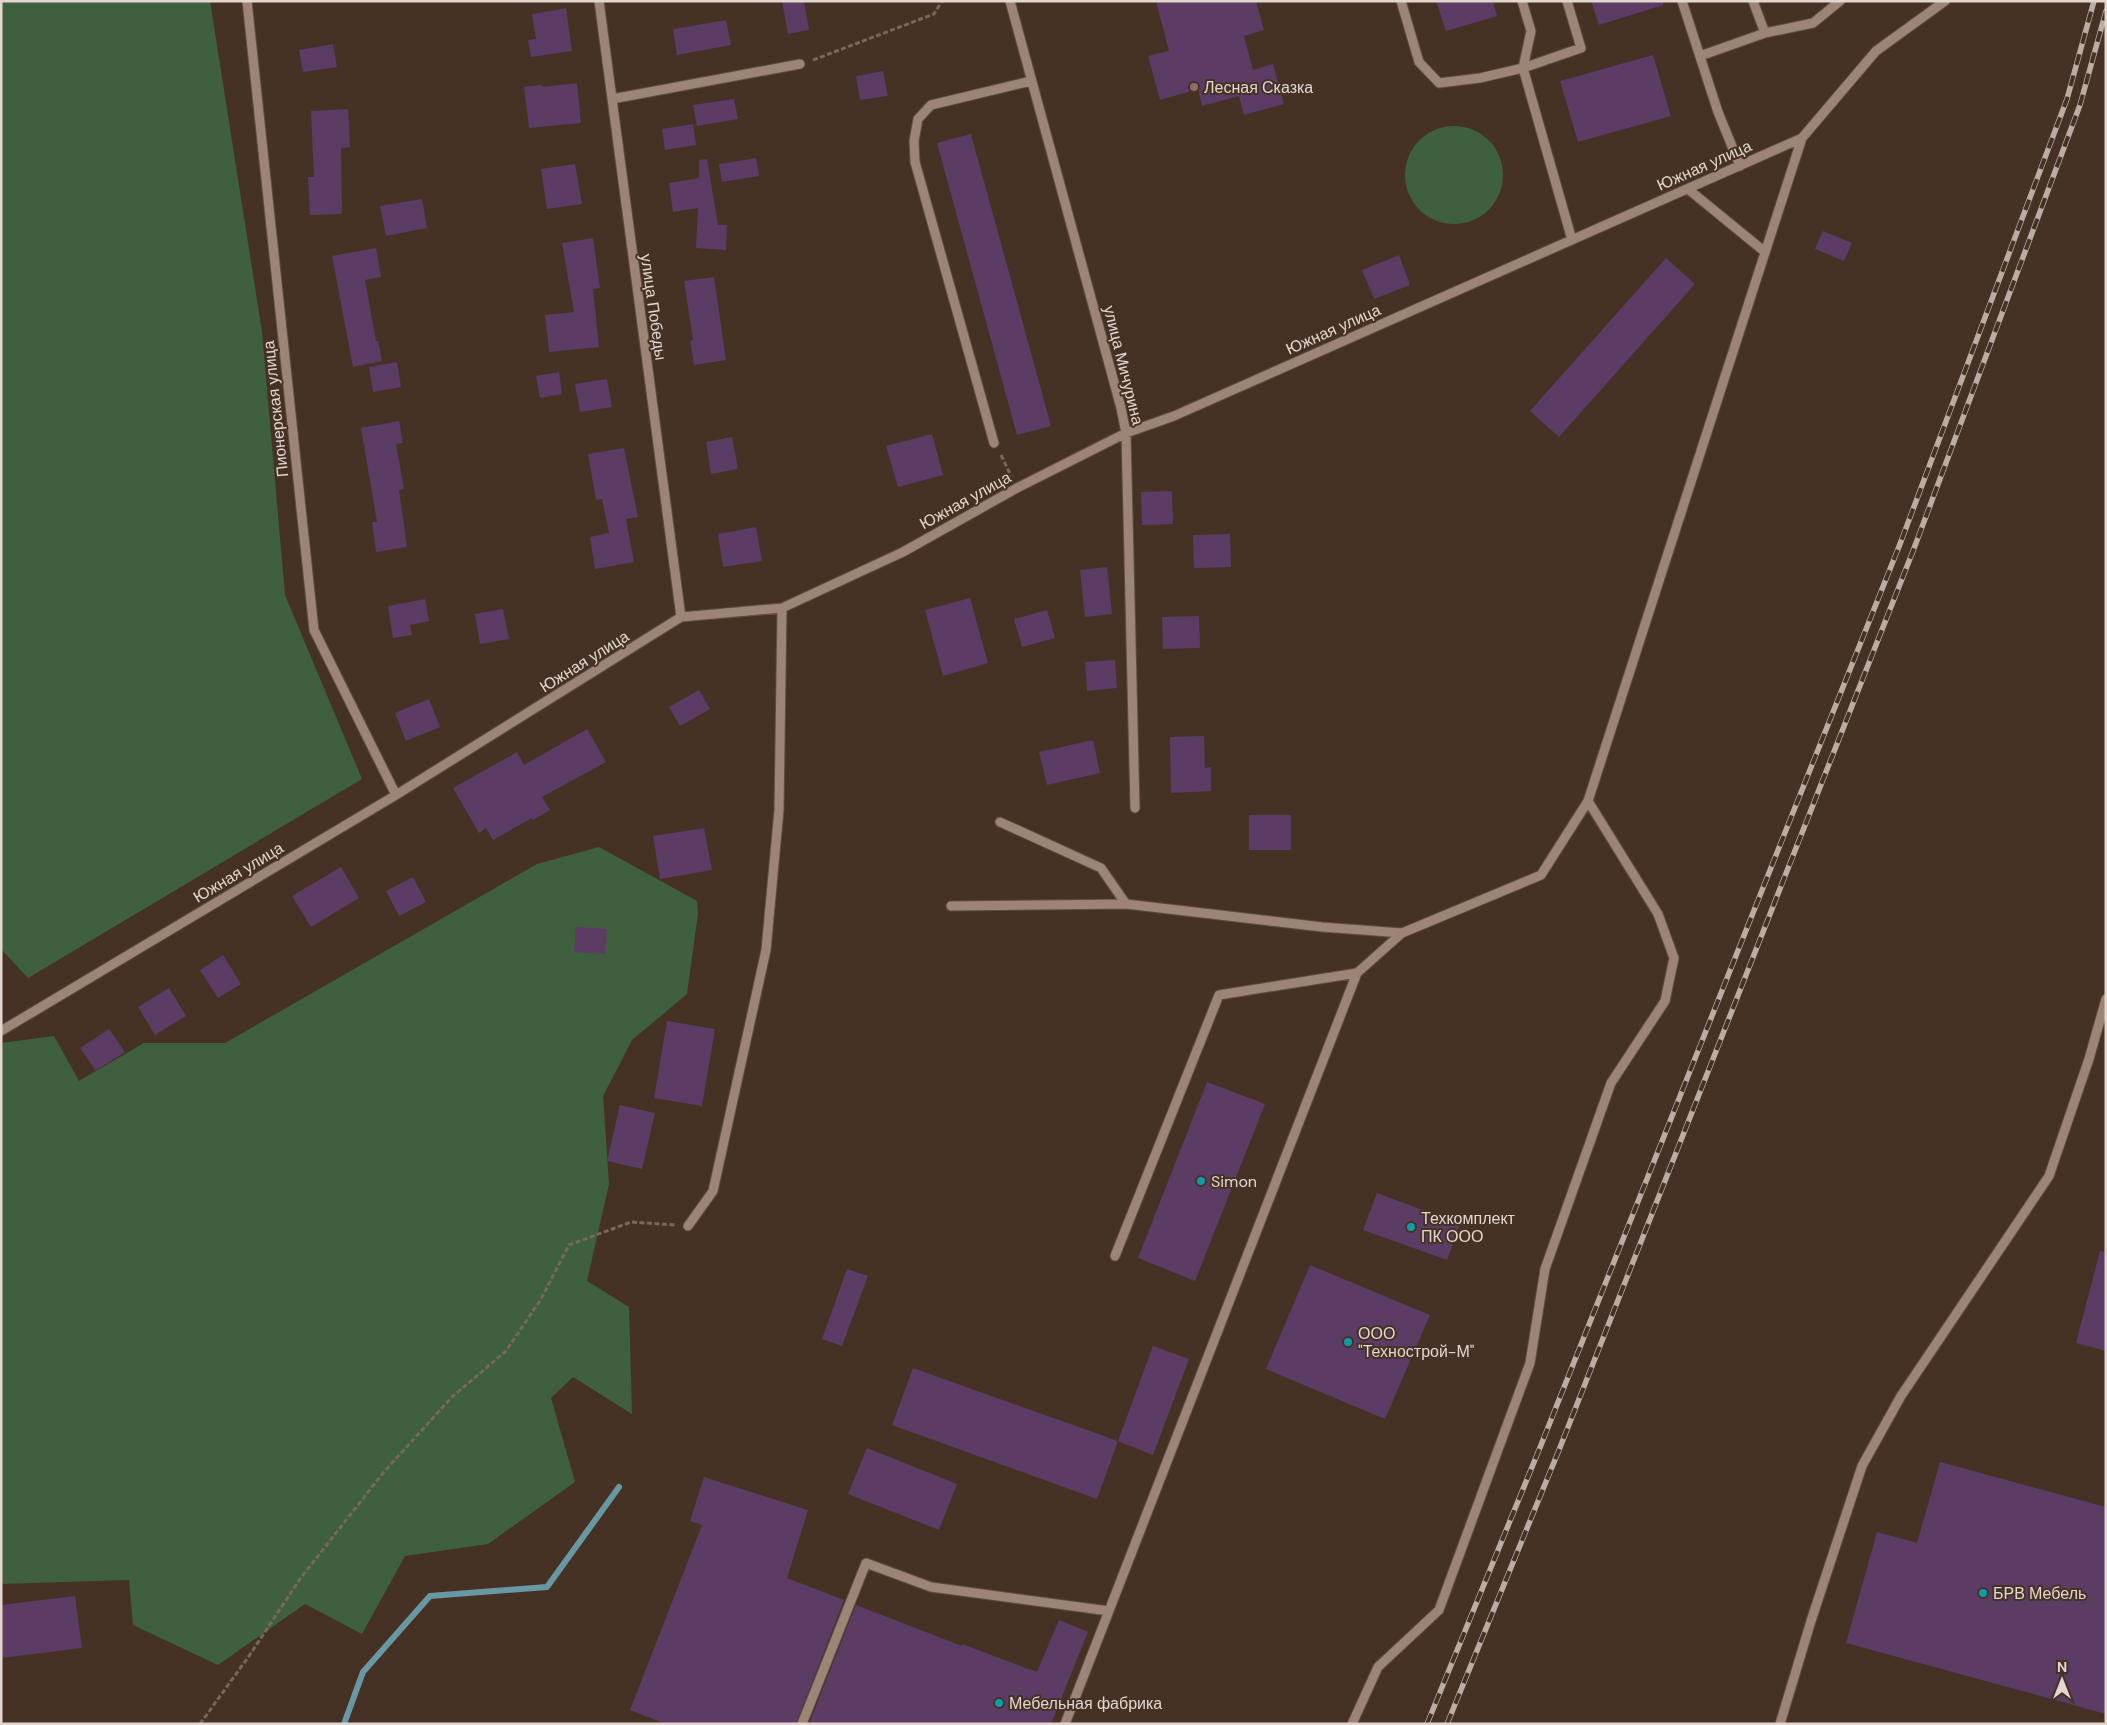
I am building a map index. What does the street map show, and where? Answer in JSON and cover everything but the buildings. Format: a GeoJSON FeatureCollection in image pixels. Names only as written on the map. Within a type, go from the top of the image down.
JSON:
{"type":"FeatureCollection","features":[{"type":"Feature","properties":{"kind":"street","name":"Пионерская улица"},"geometry":{"type":"LineString","coordinates":[[247,1],[314,630],[396,795]]}},
{"type":"Feature","properties":{"kind":"street","name":"улица Победы"},"geometry":{"type":"LineString","coordinates":[[599,1],[681,617]]}},
{"type":"Feature","properties":{"kind":"street","name":"улица Мичурина"},"geometry":{"type":"LineString","coordinates":[[1010,1],[1126,433],[1135,808]]}},
{"type":"Feature","properties":{"kind":"street"},"geometry":{"type":"LineString","coordinates":[[1401,1],[1419,62],[1439,83],[1480,78],[1523,68],[1582,48],[1567,1]]}},
{"type":"Feature","properties":{"kind":"street"},"geometry":{"type":"LineString","coordinates":[[1522,1],[1531,32],[1523,68],[1572,240]]}},
{"type":"Feature","properties":{"kind":"street"},"geometry":{"type":"LineString","coordinates":[[1682,1],[1718,112],[1740,166]]}},
{"type":"Feature","properties":{"kind":"street"},"geometry":{"type":"LineString","coordinates":[[1753,1],[1765,32]]}},
{"type":"Feature","properties":{"kind":"street"},"geometry":{"type":"LineString","coordinates":[[1700,56],[1765,32],[1813,23],[1840,1]]}},
{"type":"Feature","properties":{"kind":"street","name":"Южная улица"},"geometry":{"type":"LineString","coordinates":[[1,1031],[396,795],[681,617],[782,608],[903,552],[1017,488],[1126,433],[1174,416],[1802,138],[1876,51],[1945,1]]}},
{"type":"Feature","properties":{"kind":"street"},"geometry":{"type":"LineString","coordinates":[[612,98],[800,64]]}},
{"type":"Feature","properties":{"kind":"street"},"geometry":{"type":"LineString","coordinates":[[994,443],[915,162],[914,141],[918,119],[931,105],[1032,81]]}},
{"type":"Feature","properties":{"kind":"street"},"geometry":{"type":"LineString","coordinates":[[1064,1724],[1357,973],[1402,933],[1541,875],[1588,801],[1802,138]]}},
{"type":"Feature","properties":{"kind":"street"},"geometry":{"type":"LineString","coordinates":[[1688,189],[1765,252]]}},
{"type":"Feature","properties":{"kind":"street"},"geometry":{"type":"LineString","coordinates":[[688,1226],[713,1191],[766,950],[778,810],[782,608]]}},
{"type":"Feature","properties":{"kind":"street"},"geometry":{"type":"LineString","coordinates":[[1352,1724],[1378,1667],[1438,1610],[1530,1363],[1545,1269],[1611,1083],[1665,1001],[1674,958],[1658,914],[1588,801]]}},
{"type":"Feature","properties":{"kind":"street"},"geometry":{"type":"LineString","coordinates":[[1000,822],[1101,868],[1126,904]]}},
{"type":"Feature","properties":{"kind":"street"},"geometry":{"type":"LineString","coordinates":[[951,906],[1126,904],[1322,927],[1402,933]]}},
{"type":"Feature","properties":{"kind":"street"},"geometry":{"type":"LineString","coordinates":[[1115,1256],[1219,995],[1357,973]]}},
{"type":"Feature","properties":{"kind":"street"},"geometry":{"type":"LineString","coordinates":[[1780,1724],[1811,1621],[1862,1466],[1901,1396],[2049,1176],[2089,1059],[2106,998]]}},
{"type":"Feature","properties":{"kind":"street"},"geometry":{"type":"LineString","coordinates":[[802,1724],[866,1563],[931,1587],[1109,1611]]}},
{"type":"Feature","properties":{"kind":"path"},"geometry":{"type":"LineString","coordinates":[[800,64],[934,14],[942,1]]}},
{"type":"Feature","properties":{"kind":"path"},"geometry":{"type":"LineString","coordinates":[[994,443],[1017,488]]}},
{"type":"Feature","properties":{"kind":"path"},"geometry":{"type":"LineString","coordinates":[[200,1724],[249,1656],[300,1579],[383,1473],[451,1398],[506,1351],[540,1299],[569,1244],[631,1222],[688,1226]]}},
{"type":"Feature","properties":{"kind":"green space"},"geometry":{"type":"Polygon","coordinates":[[[1,1],[210,1],[262,332],[285,595],[362,779],[28,978],[1,949],[1,1]]]}},
{"type":"Feature","properties":{"kind":"green space"},"geometry":{"type":"Polygon","coordinates":[[[1444,126],[1464,126],[1473,129],[1489,140],[1500,156],[1503,165],[1503,185],[1500,194],[1489,210],[1473,221],[1464,224],[1444,224],[1427,216],[1413,202],[1405,185],[1405,165],[1413,148],[1427,134],[1444,126]]]}},
{"type":"Feature","properties":{"kind":"green space"},"geometry":{"type":"Polygon","coordinates":[[[599,847],[697,901],[698,914],[687,994],[632,1040],[603,1096],[609,1184],[587,1281],[629,1307],[632,1414],[573,1377],[551,1398],[575,1482],[488,1544],[405,1556],[362,1634],[305,1604],[218,1665],[133,1625],[129,1580],[1,1584],[1,1043],[54,1036],[79,1081],[144,1043],[225,1043],[537,864],[599,847]]]}},
{"type":"Feature","properties":{"kind":"waterway"},"geometry":{"type":"LineString","coordinates":[[344,1724],[363,1672],[430,1596],[547,1587],[619,1487]]}},
{"type":"Feature","properties":{"kind":"railway"},"geometry":{"type":"LineString","coordinates":[[1427,1724],[1541,1445],[1900,544],[2067,99],[2094,1]]}},
{"type":"Feature","properties":{"kind":"railway"},"geometry":{"type":"LineString","coordinates":[[1447,1724],[1559,1450],[1913,551],[2080,105],[2106,11]]}},
{"type":"Feature","properties":{"kind":"place","name":"Лесная Сказка"},"geometry":{"type":"Point","coordinates":[1194,87]}},
{"type":"Feature","properties":{"kind":"place","name":"Simon"},"geometry":{"type":"Point","coordinates":[1201,1181]}},
{"type":"Feature","properties":{"kind":"place","name":"Техкомплект ПК ООО"},"geometry":{"type":"Point","coordinates":[1411,1227]}},
{"type":"Feature","properties":{"kind":"place","name":"ООО \"Технострой-М\""},"geometry":{"type":"Point","coordinates":[1348,1342]}},
{"type":"Feature","properties":{"kind":"place","name":"БРВ Мебель"},"geometry":{"type":"Point","coordinates":[1983,1593]}},
{"type":"Feature","properties":{"kind":"place","name":"Мебельная фабрика"},"geometry":{"type":"Point","coordinates":[999,1703]}}]}
